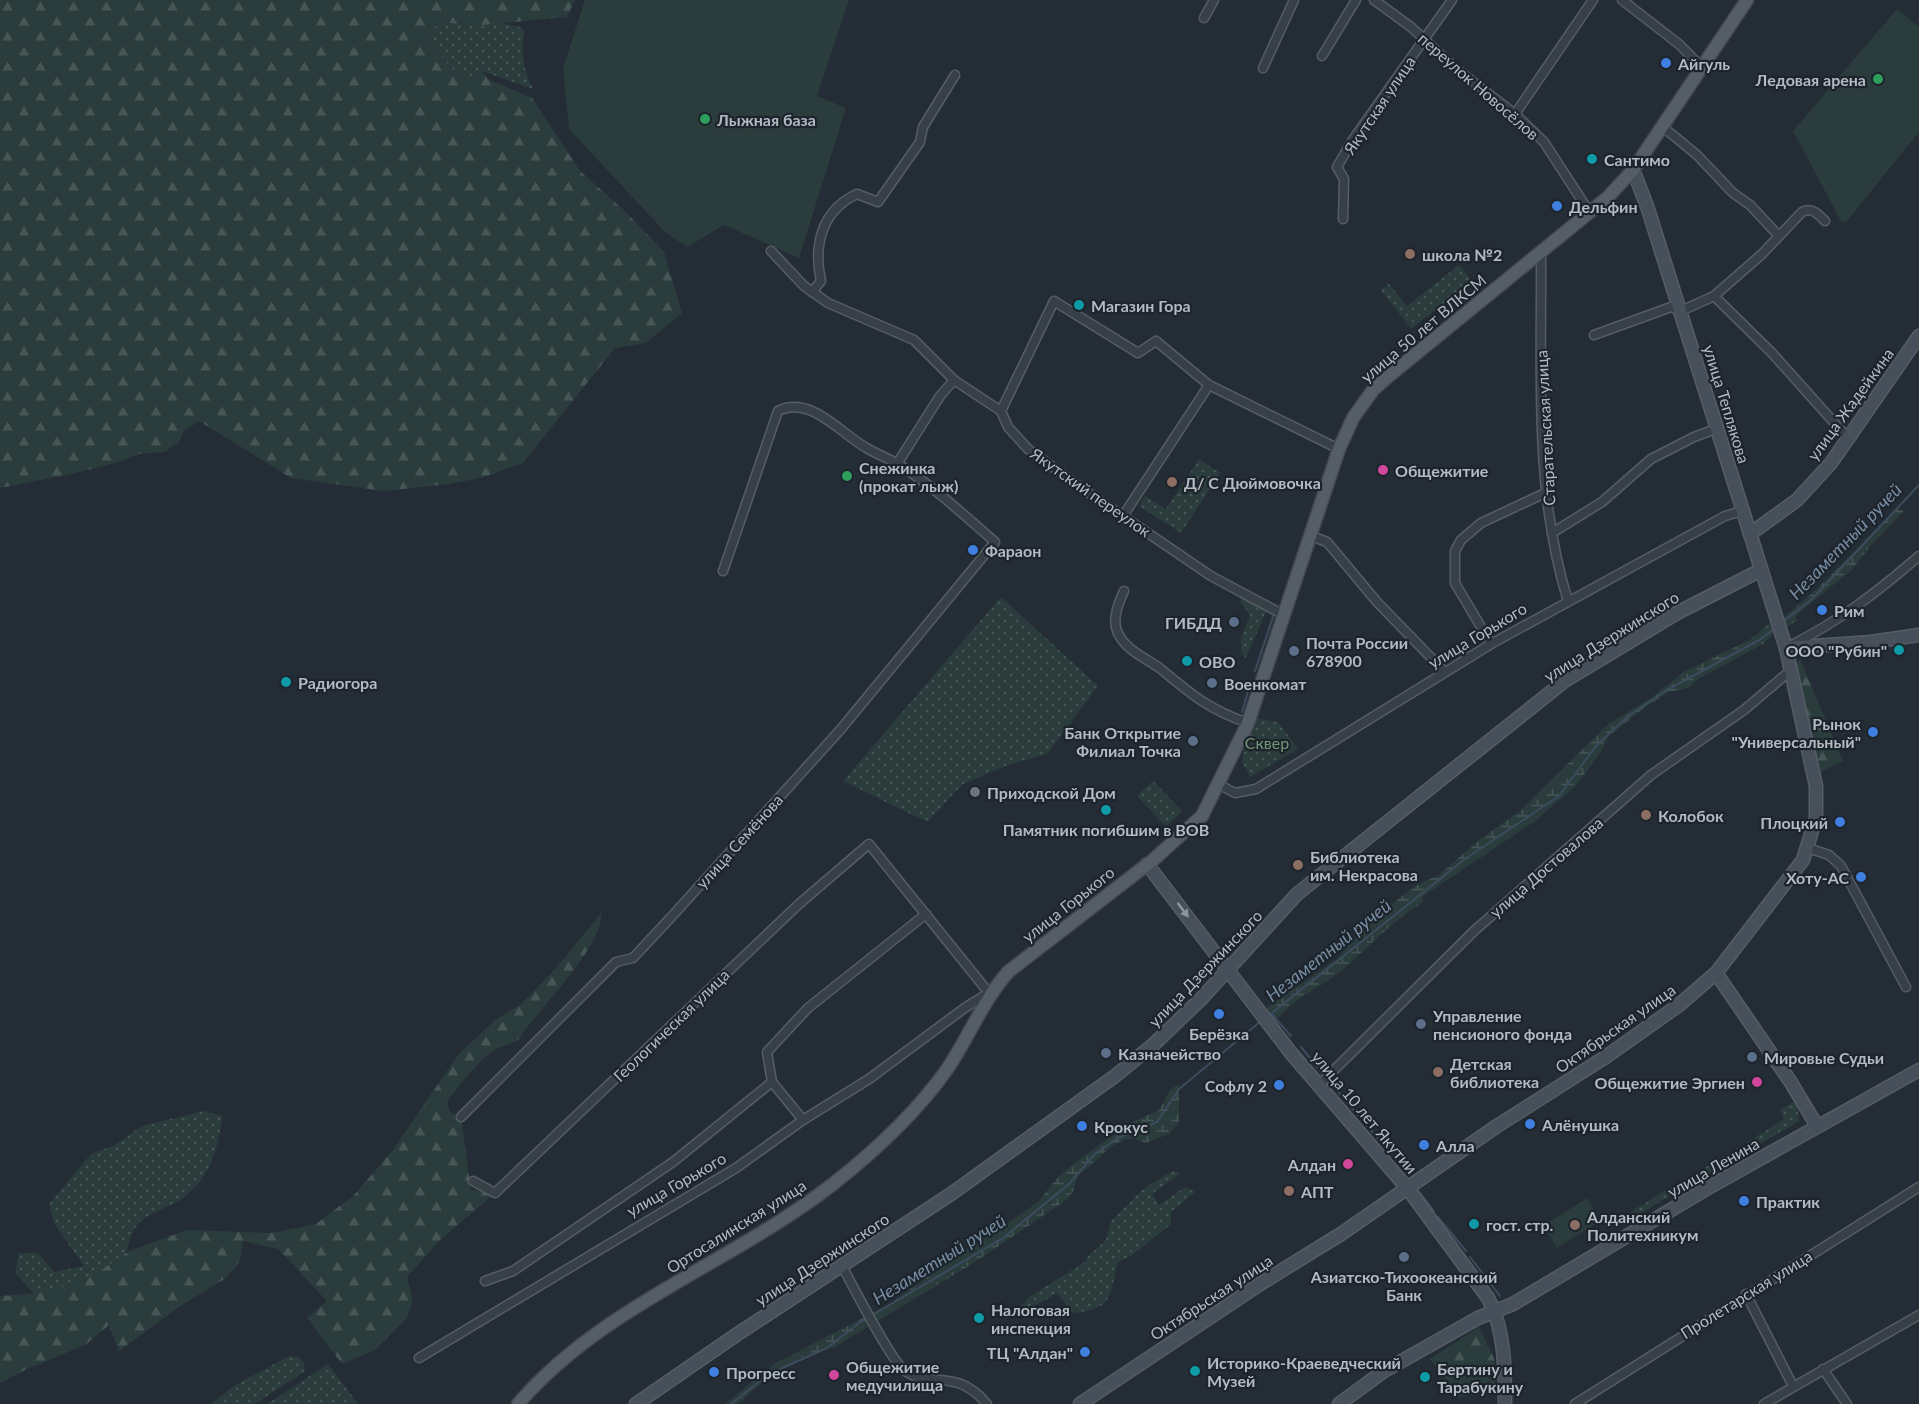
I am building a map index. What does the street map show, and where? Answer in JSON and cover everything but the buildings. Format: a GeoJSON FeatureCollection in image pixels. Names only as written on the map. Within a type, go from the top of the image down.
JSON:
{"type":"FeatureCollection","features":[{"type":"Feature","properties":{"kind":"main road","name":"улица 50 лет ВЛКСМ"},"geometry":{"type":"LineString","coordinates":[[1218,784],[1248,723],[1309,535],[1339,449],[1353,418],[1373,390],[1590,213],[1634,170],[1747,0]]}},
{"type":"Feature","properties":{"kind":"main road","name":"улица Теплякова"},"geometry":{"type":"LineString","coordinates":[[1634,170],[1681,311],[1786,648]]}},
{"type":"Feature","properties":{"kind":"main road","name":"улица Жадейкина"},"geometry":{"type":"LineString","coordinates":[[1750,534],[1797,500],[1831,463],[1919,336]]}},
{"type":"Feature","properties":{"kind":"main road","name":"улица Дзержинского"},"geometry":{"type":"LineString","coordinates":[[636,1404],[736,1335],[951,1194],[1115,1076],[1153,1045],[1228,969],[1297,894],[1566,680],[1677,613],[1761,570]]}},
{"type":"Feature","properties":{"kind":"main road"},"geometry":{"type":"LineString","coordinates":[[1786,648],[1871,642],[1919,635]]}},
{"type":"Feature","properties":{"kind":"main road","name":"Октябрьская улица"},"geometry":{"type":"LineString","coordinates":[[1080,1404],[1408,1189],[1497,1126],[1604,1058],[1679,1005],[1716,973],[1795,873],[1808,848],[1816,818],[1816,786],[1786,648]]}},
{"type":"Feature","properties":{"kind":"main road","name":"улица Горького"},"geometry":{"type":"LineString","coordinates":[[989,993],[1008,972],[1147,864],[1202,816],[1218,784]]}},
{"type":"Feature","properties":{"kind":"main road","name":"улица 10 лет Якутии"},"geometry":{"type":"LineString","coordinates":[[1147,864],[1266,1021],[1408,1189],[1454,1250],[1495,1311],[1501,1336],[1505,1404]]}},
{"type":"Feature","properties":{"kind":"main road"},"geometry":{"type":"LineString","coordinates":[[1716,973],[1790,1081],[1817,1126]]}},
{"type":"Feature","properties":{"kind":"main road","name":"Ортосалинская улица"},"geometry":{"type":"LineString","coordinates":[[518,1404],[539,1380],[584,1342],[634,1306],[735,1250],[794,1213],[835,1182],[926,1097],[948,1067],[989,993]]}},
{"type":"Feature","properties":{"kind":"main road","name":"улица Ленина"},"geometry":{"type":"LineString","coordinates":[[1339,1404],[1384,1371],[1495,1311],[1521,1300],[1817,1126],[1919,1070]]}},
{"type":"Feature","properties":{"kind":"street"},"geometry":{"type":"LineString","coordinates":[[1204,18],[1214,0]]}},
{"type":"Feature","properties":{"kind":"street"},"geometry":{"type":"LineString","coordinates":[[1263,68],[1294,0]]}},
{"type":"Feature","properties":{"kind":"street"},"geometry":{"type":"LineString","coordinates":[[1322,56],[1356,0]]}},
{"type":"Feature","properties":{"kind":"street","name":"переулок Новосёлов"},"geometry":{"type":"LineString","coordinates":[[1374,0],[1411,27],[1515,114],[1544,142],[1590,213]]}},
{"type":"Feature","properties":{"kind":"street","name":"Якутская улица"},"geometry":{"type":"LineString","coordinates":[[1343,219],[1344,179],[1338,167],[1352,141],[1452,0]]}},
{"type":"Feature","properties":{"kind":"street"},"geometry":{"type":"LineString","coordinates":[[1515,114],[1593,0]]}},
{"type":"Feature","properties":{"kind":"street"},"geometry":{"type":"LineString","coordinates":[[1622,0],[1680,45],[1703,69]]}},
{"type":"Feature","properties":{"kind":"street"},"geometry":{"type":"LineString","coordinates":[[812,292],[821,281],[818,253],[822,235],[834,207],[857,194],[878,202],[920,141],[923,127],[955,75]]}},
{"type":"Feature","properties":{"kind":"street"},"geometry":{"type":"LineString","coordinates":[[1663,127],[1697,155],[1778,235]]}},
{"type":"Feature","properties":{"kind":"street"},"geometry":{"type":"LineString","coordinates":[[1594,335],[1671,307],[1681,311],[1714,296],[1762,254],[1778,235],[1807,209],[1814,211],[1825,220]]}},
{"type":"Feature","properties":{"kind":"street","name":"Якутский переулок"},"geometry":{"type":"LineString","coordinates":[[771,251],[812,292],[835,306],[907,336],[954,380],[1001,411],[1008,427],[1028,448],[1123,516],[1211,576],[1282,614]]}},
{"type":"Feature","properties":{"kind":"street","name":"Старательская улица"},"geometry":{"type":"LineString","coordinates":[[1541,252],[1545,493],[1556,561],[1568,601]]}},
{"type":"Feature","properties":{"kind":"street"},"geometry":{"type":"LineString","coordinates":[[1714,296],[1771,352],[1847,437]]}},
{"type":"Feature","properties":{"kind":"street"},"geometry":{"type":"LineString","coordinates":[[1001,411],[1054,301],[1138,353],[1156,341],[1209,386],[1339,449]]}},
{"type":"Feature","properties":{"kind":"street"},"geometry":{"type":"LineString","coordinates":[[723,571],[778,411],[789,405],[815,412],[864,447],[897,464],[940,396],[954,380]]}},
{"type":"Feature","properties":{"kind":"street"},"geometry":{"type":"LineString","coordinates":[[1123,516],[1209,386]]}},
{"type":"Feature","properties":{"kind":"street"},"geometry":{"type":"LineString","coordinates":[[1552,533],[1602,502],[1651,459],[1694,437],[1718,429]]}},
{"type":"Feature","properties":{"kind":"street","name":"улица Семёнова"},"geometry":{"type":"LineString","coordinates":[[461,1117],[616,962],[633,958],[674,914],[841,729],[995,542],[942,495],[897,464]]}},
{"type":"Feature","properties":{"kind":"street"},"geometry":{"type":"LineString","coordinates":[[1491,644],[1455,583],[1455,551],[1461,540],[1481,523],[1545,493]]}},
{"type":"Feature","properties":{"kind":"street","name":"улица Горького"},"geometry":{"type":"LineString","coordinates":[[1218,784],[1234,793],[1256,789],[1491,644],[1725,516],[1742,511]]}},
{"type":"Feature","properties":{"kind":"street"},"geometry":{"type":"LineString","coordinates":[[1309,535],[1327,542],[1377,602],[1445,672]]}},
{"type":"Feature","properties":{"kind":"street"},"geometry":{"type":"LineString","coordinates":[[1786,648],[1834,623],[1876,593],[1919,555]]}},
{"type":"Feature","properties":{"kind":"street"},"geometry":{"type":"LineString","coordinates":[[1124,591],[1118,604],[1117,631],[1129,648],[1162,670],[1184,691],[1214,709],[1248,723]]}},
{"type":"Feature","properties":{"kind":"street","name":"улица Достовалова"},"geometry":{"type":"LineString","coordinates":[[1320,1084],[1474,931],[1651,775],[1744,710],[1790,671]]}},
{"type":"Feature","properties":{"kind":"street","name":"Геологическая улица"},"geometry":{"type":"LineString","coordinates":[[473,1180],[495,1193],[799,904],[870,844],[926,914]]}},
{"type":"Feature","properties":{"kind":"street"},"geometry":{"type":"LineString","coordinates":[[1808,848],[1828,855],[1841,866],[1906,987]]}},
{"type":"Feature","properties":{"kind":"street"},"geometry":{"type":"LineString","coordinates":[[803,1120],[772,1082],[767,1052],[808,1008],[926,914],[989,993]]}},
{"type":"Feature","properties":{"kind":"street","name":"улица Горького"},"geometry":{"type":"LineString","coordinates":[[418,1358],[736,1168],[803,1120],[869,1079],[966,1007],[989,993]]}},
{"type":"Feature","properties":{"kind":"street"},"geometry":{"type":"LineString","coordinates":[[485,1281],[513,1271],[673,1162],[772,1082]]}},
{"type":"Feature","properties":{"kind":"street","name":"Пролетарская улица"},"geometry":{"type":"LineString","coordinates":[[1575,1404],[1746,1294],[1919,1187]]}},
{"type":"Feature","properties":{"kind":"street"},"geometry":{"type":"LineString","coordinates":[[842,1266],[874,1324],[904,1370],[924,1377],[944,1378],[964,1384],[974,1389],[987,1404]]}},
{"type":"Feature","properties":{"kind":"street"},"geometry":{"type":"LineString","coordinates":[[1746,1294],[1793,1386]]}},
{"type":"Feature","properties":{"kind":"street"},"geometry":{"type":"LineString","coordinates":[[1764,1404],[1919,1315]]}},
{"type":"Feature","properties":{"kind":"street"},"geometry":{"type":"LineString","coordinates":[[1823,1369],[1847,1404]]}},
{"type":"Feature","properties":{"kind":"green space"},"geometry":{"type":"Polygon","coordinates":[[[0,0],[575,0],[567,17],[471,26],[445,22],[435,26],[430,43],[451,68],[466,79],[482,71],[488,79],[532,98],[580,171],[626,212],[664,252],[682,313],[646,343],[615,348],[523,463],[481,478],[384,491],[291,478],[199,421],[183,432],[179,442],[164,452],[138,454],[123,461],[72,474],[0,488],[0,0]]]}},
{"type":"Feature","properties":{"kind":"green space","name":"Лыжная база"},"geometry":{"type":"Polygon","coordinates":[[[585,0],[849,0],[817,96],[846,108],[799,258],[724,225],[687,247],[664,231],[569,129],[563,68],[585,0]]]}},
{"type":"Feature","properties":{"kind":"green space","name":"Ледовая арена"},"geometry":{"type":"Polygon","coordinates":[[[1897,9],[1919,27],[1919,132],[1847,221],[1842,223],[1793,131],[1897,9]]]}},
{"type":"Feature","properties":{"kind":"green space"},"geometry":{"type":"Polygon","coordinates":[[[445,22],[471,26],[495,22],[521,27],[524,31],[525,68],[533,89],[482,71],[466,79],[451,68],[430,43],[435,26],[445,22]]]}},
{"type":"Feature","properties":{"kind":"green space"},"geometry":{"type":"Polygon","coordinates":[[[1459,265],[1472,281],[1411,329],[1381,290],[1389,284],[1407,306],[1459,265]]]}},
{"type":"Feature","properties":{"kind":"green space"},"geometry":{"type":"Polygon","coordinates":[[[1199,459],[1220,473],[1181,533],[1139,506],[1145,496],[1166,509],[1199,459]]]}},
{"type":"Feature","properties":{"kind":"green space"},"geometry":{"type":"Polygon","coordinates":[[[1896,509],[1904,511],[1872,544],[1852,570],[1796,616],[1797,621],[1774,633],[1763,644],[1700,678],[1688,688],[1669,692],[1644,708],[1609,736],[1602,750],[1576,786],[1535,821],[1422,897],[1423,902],[1391,926],[1341,971],[1290,1006],[1275,1022],[1266,1008],[1337,959],[1365,926],[1384,910],[1417,885],[1439,875],[1480,839],[1520,811],[1608,724],[1651,698],[1682,673],[1751,639],[1770,623],[1784,617],[1819,587],[1896,509]]]}},
{"type":"Feature","properties":{"kind":"green space"},"geometry":{"type":"Polygon","coordinates":[[[1243,594],[1267,609],[1246,658],[1241,653],[1241,638],[1250,615],[1240,601],[1243,594]]]}},
{"type":"Feature","properties":{"kind":"green space"},"geometry":{"type":"Polygon","coordinates":[[[1001,597],[1098,686],[1047,754],[1008,765],[963,784],[927,822],[843,781],[1001,597]]]}},
{"type":"Feature","properties":{"kind":"green space"},"geometry":{"type":"Polygon","coordinates":[[[1800,659],[1843,761],[1819,773],[1794,669],[1800,659]]]}},
{"type":"Feature","properties":{"kind":"green space","name":"Сквер"},"geometry":{"type":"Polygon","coordinates":[[[1251,717],[1278,722],[1298,749],[1250,777],[1242,762],[1251,717]]]}},
{"type":"Feature","properties":{"kind":"green space"},"geometry":{"type":"Polygon","coordinates":[[[1153,781],[1182,811],[1166,827],[1137,796],[1153,781]]]}},
{"type":"Feature","properties":{"kind":"green space"},"geometry":{"type":"Polygon","coordinates":[[[601,913],[600,926],[582,959],[518,1040],[496,1049],[484,1058],[447,1102],[450,1112],[461,1117],[471,1190],[495,1193],[439,1241],[407,1277],[413,1300],[407,1318],[375,1350],[342,1364],[307,1318],[327,1301],[278,1249],[243,1241],[240,1261],[226,1278],[179,1307],[119,1351],[109,1325],[85,1345],[0,1383],[0,1296],[40,1293],[66,1286],[97,1273],[129,1251],[187,1230],[271,1233],[316,1224],[354,1195],[392,1151],[458,1055],[495,1020],[520,1005],[557,967],[601,913]]]}},
{"type":"Feature","properties":{"kind":"green space"},"geometry":{"type":"Polygon","coordinates":[[[1179,1084],[1179,1123],[1169,1134],[1145,1143],[1130,1139],[1116,1144],[1078,1176],[1072,1193],[1065,1201],[975,1262],[835,1347],[805,1356],[771,1375],[737,1404],[725,1404],[774,1364],[890,1304],[937,1269],[1038,1202],[1058,1177],[1077,1161],[1128,1124],[1159,1110],[1170,1090],[1179,1084]]]}},
{"type":"Feature","properties":{"kind":"green space"},"geometry":{"type":"Polygon","coordinates":[[[1796,1100],[1799,1121],[1750,1150],[1746,1143],[1784,1119],[1780,1110],[1796,1100]]]}},
{"type":"Feature","properties":{"kind":"green space"},"geometry":{"type":"Polygon","coordinates":[[[203,1111],[222,1116],[218,1141],[211,1163],[199,1183],[190,1192],[138,1224],[129,1243],[121,1284],[46,1306],[15,1273],[19,1253],[38,1253],[54,1272],[84,1266],[55,1225],[49,1204],[91,1154],[115,1145],[142,1126],[203,1111]]]}},
{"type":"Feature","properties":{"kind":"green space"},"geometry":{"type":"Polygon","coordinates":[[[1740,1147],[1744,1154],[1690,1185],[1686,1179],[1740,1147]]]}},
{"type":"Feature","properties":{"kind":"green space"},"geometry":{"type":"Polygon","coordinates":[[[1172,1171],[1181,1173],[1152,1194],[1159,1205],[1185,1187],[1195,1192],[1171,1212],[1171,1224],[1131,1256],[1118,1262],[1111,1292],[1103,1304],[1087,1311],[1073,1313],[1057,1293],[1019,1315],[1019,1308],[1029,1297],[1085,1262],[1087,1257],[1106,1240],[1111,1221],[1142,1190],[1172,1171]]]}},
{"type":"Feature","properties":{"kind":"green space"},"geometry":{"type":"Polygon","coordinates":[[[1676,1184],[1679,1190],[1622,1225],[1619,1219],[1676,1184]]]}},
{"type":"Feature","properties":{"kind":"green space"},"geometry":{"type":"Polygon","coordinates":[[[1587,1198],[1601,1220],[1557,1248],[1543,1226],[1587,1198]]]}},
{"type":"Feature","properties":{"kind":"green space"},"geometry":{"type":"Polygon","coordinates":[[[1479,1327],[1494,1358],[1496,1385],[1484,1394],[1458,1397],[1430,1359],[1479,1327]]]}},
{"type":"Feature","properties":{"kind":"green space"},"geometry":{"type":"Polygon","coordinates":[[[289,1356],[299,1357],[304,1363],[305,1371],[255,1404],[211,1404],[232,1387],[289,1356]]]}},
{"type":"Feature","properties":{"kind":"green space"},"geometry":{"type":"Polygon","coordinates":[[[328,1364],[358,1404],[267,1404],[328,1364]]]}},
{"type":"Feature","properties":{"kind":"waterway","name":"Незаметный ручей"},"geometry":{"type":"LineString","coordinates":[[1781,623],[1811,600],[1919,485]]}},
{"type":"Feature","properties":{"kind":"waterway"},"geometry":{"type":"LineString","coordinates":[[1255,671],[1274,614]]}},
{"type":"Feature","properties":{"kind":"waterway","name":"Незаметный ручей"},"geometry":{"type":"LineString","coordinates":[[1268,1016],[1465,859],[1559,796],[1596,746],[1627,717],[1667,690],[1761,639],[1775,628]]}},
{"type":"Feature","properties":{"kind":"waterway"},"geometry":{"type":"LineString","coordinates":[[1242,712],[1251,681]]}},
{"type":"Feature","properties":{"kind":"waterway"},"geometry":{"type":"LineString","coordinates":[[1271,1013],[1291,1036]]}},
{"type":"Feature","properties":{"kind":"waterway","name":"Незаметный ручей"},"geometry":{"type":"LineString","coordinates":[[731,1404],[769,1374],[827,1348],[859,1323],[1003,1238],[1069,1184],[1094,1155],[1116,1139],[1157,1122],[1179,1089],[1261,1021]]}},
{"type":"Feature","properties":{"kind":"waterway"},"geometry":{"type":"LineString","coordinates":[[1301,1047],[1322,1073]]}},
{"type":"Feature","properties":{"kind":"waterway"},"geometry":{"type":"LineString","coordinates":[[1329,1081],[1381,1142]]}},
{"type":"Feature","properties":{"kind":"waterway"},"geometry":{"type":"LineString","coordinates":[[1417,1189],[1434,1211]]}},
{"type":"Feature","properties":{"kind":"waterway"},"geometry":{"type":"LineString","coordinates":[[1438,1217],[1466,1251]]}},
{"type":"Feature","properties":{"kind":"waterway"},"geometry":{"type":"LineString","coordinates":[[1470,1257],[1500,1296]]}},
{"type":"Feature","properties":{"kind":"place","name":"Айгуль"},"geometry":{"type":"Point","coordinates":[1666,63]}},
{"type":"Feature","properties":{"kind":"place","name":"Ледовая арена"},"geometry":{"type":"Point","coordinates":[1878,79]}},
{"type":"Feature","properties":{"kind":"place","name":"Лыжная база"},"geometry":{"type":"Point","coordinates":[705,119]}},
{"type":"Feature","properties":{"kind":"place","name":"Сантимо"},"geometry":{"type":"Point","coordinates":[1592,159]}},
{"type":"Feature","properties":{"kind":"place","name":"Дельфин"},"geometry":{"type":"Point","coordinates":[1557,206]}},
{"type":"Feature","properties":{"kind":"place","name":"школа №2"},"geometry":{"type":"Point","coordinates":[1410,254]}},
{"type":"Feature","properties":{"kind":"place","name":"Магазин Гора"},"geometry":{"type":"Point","coordinates":[1079,305]}},
{"type":"Feature","properties":{"kind":"place","name":"Общежитие"},"geometry":{"type":"Point","coordinates":[1383,470]}},
{"type":"Feature","properties":{"kind":"place","name":"Снежинка (прокат лыж)"},"geometry":{"type":"Point","coordinates":[847,476]}},
{"type":"Feature","properties":{"kind":"place","name":"Д/ С Дюймовочка"},"geometry":{"type":"Point","coordinates":[1172,482]}},
{"type":"Feature","properties":{"kind":"place","name":"Фараон"},"geometry":{"type":"Point","coordinates":[973,550]}},
{"type":"Feature","properties":{"kind":"place","name":"Рим"},"geometry":{"type":"Point","coordinates":[1822,610]}},
{"type":"Feature","properties":{"kind":"place","name":"ГИБДД"},"geometry":{"type":"Point","coordinates":[1234,622]}},
{"type":"Feature","properties":{"kind":"place","name":"ООО \"Рубин\""},"geometry":{"type":"Point","coordinates":[1899,650]}},
{"type":"Feature","properties":{"kind":"place","name":"Почта России 678900"},"geometry":{"type":"Point","coordinates":[1294,651]}},
{"type":"Feature","properties":{"kind":"place","name":"ОВО"},"geometry":{"type":"Point","coordinates":[1187,661]}},
{"type":"Feature","properties":{"kind":"place","name":"Радиогора"},"geometry":{"type":"Point","coordinates":[286,682]}},
{"type":"Feature","properties":{"kind":"place","name":"Военкомат"},"geometry":{"type":"Point","coordinates":[1212,683]}},
{"type":"Feature","properties":{"kind":"place","name":"Рынок \"Универсальный\""},"geometry":{"type":"Point","coordinates":[1873,732]}},
{"type":"Feature","properties":{"kind":"place","name":"Банк Открытие Филиал Точка"},"geometry":{"type":"Point","coordinates":[1193,741]}},
{"type":"Feature","properties":{"kind":"place","name":"Приходской Дом"},"geometry":{"type":"Point","coordinates":[975,792]}},
{"type":"Feature","properties":{"kind":"place","name":"Памятник погибшим в ВОВ"},"geometry":{"type":"Point","coordinates":[1106,810]}},
{"type":"Feature","properties":{"kind":"place","name":"Колобок"},"geometry":{"type":"Point","coordinates":[1646,815]}},
{"type":"Feature","properties":{"kind":"place","name":"Плоцкий"},"geometry":{"type":"Point","coordinates":[1840,822]}},
{"type":"Feature","properties":{"kind":"place","name":"Библиотека им. Некрасова"},"geometry":{"type":"Point","coordinates":[1298,865]}},
{"type":"Feature","properties":{"kind":"place","name":"Хоту-АС"},"geometry":{"type":"Point","coordinates":[1861,877]}},
{"type":"Feature","properties":{"kind":"place","name":"Берёзка"},"geometry":{"type":"Point","coordinates":[1219,1014]}},
{"type":"Feature","properties":{"kind":"place","name":"Управление пенсионого фонда"},"geometry":{"type":"Point","coordinates":[1421,1024]}},
{"type":"Feature","properties":{"kind":"place","name":"Казначейство"},"geometry":{"type":"Point","coordinates":[1106,1053]}},
{"type":"Feature","properties":{"kind":"place","name":"Мировые Судьи"},"geometry":{"type":"Point","coordinates":[1752,1057]}},
{"type":"Feature","properties":{"kind":"place","name":"Детская библиотека"},"geometry":{"type":"Point","coordinates":[1438,1072]}},
{"type":"Feature","properties":{"kind":"place","name":"Общежитие Эргиен"},"geometry":{"type":"Point","coordinates":[1757,1082]}},
{"type":"Feature","properties":{"kind":"place","name":"Софлу 2"},"geometry":{"type":"Point","coordinates":[1279,1085]}},
{"type":"Feature","properties":{"kind":"place","name":"Алёнушка"},"geometry":{"type":"Point","coordinates":[1530,1124]}},
{"type":"Feature","properties":{"kind":"place","name":"Крокус"},"geometry":{"type":"Point","coordinates":[1082,1126]}},
{"type":"Feature","properties":{"kind":"place","name":"Алла"},"geometry":{"type":"Point","coordinates":[1424,1145]}},
{"type":"Feature","properties":{"kind":"place","name":"Алдан"},"geometry":{"type":"Point","coordinates":[1348,1164]}},
{"type":"Feature","properties":{"kind":"place","name":"АПТ"},"geometry":{"type":"Point","coordinates":[1289,1191]}},
{"type":"Feature","properties":{"kind":"place","name":"Практик"},"geometry":{"type":"Point","coordinates":[1744,1201]}},
{"type":"Feature","properties":{"kind":"place","name":"гост. стр."},"geometry":{"type":"Point","coordinates":[1474,1224]}},
{"type":"Feature","properties":{"kind":"place","name":"Алданский Политехникум"},"geometry":{"type":"Point","coordinates":[1575,1225]}},
{"type":"Feature","properties":{"kind":"place","name":"Азиатско-Тихоокеанский Банк"},"geometry":{"type":"Point","coordinates":[1404,1257]}},
{"type":"Feature","properties":{"kind":"place","name":"Налоговая инспекция"},"geometry":{"type":"Point","coordinates":[979,1318]}},
{"type":"Feature","properties":{"kind":"place","name":"ТЦ \"Алдан\""},"geometry":{"type":"Point","coordinates":[1085,1352]}},
{"type":"Feature","properties":{"kind":"place","name":"Историко-Краеведческий Музей"},"geometry":{"type":"Point","coordinates":[1195,1371]}},
{"type":"Feature","properties":{"kind":"place","name":"Прогресс"},"geometry":{"type":"Point","coordinates":[714,1372]}},
{"type":"Feature","properties":{"kind":"place","name":"Общежитие медучилища"},"geometry":{"type":"Point","coordinates":[834,1375]}},
{"type":"Feature","properties":{"kind":"place","name":"Бертину и Тарабукину"},"geometry":{"type":"Point","coordinates":[1425,1377]}}]}
